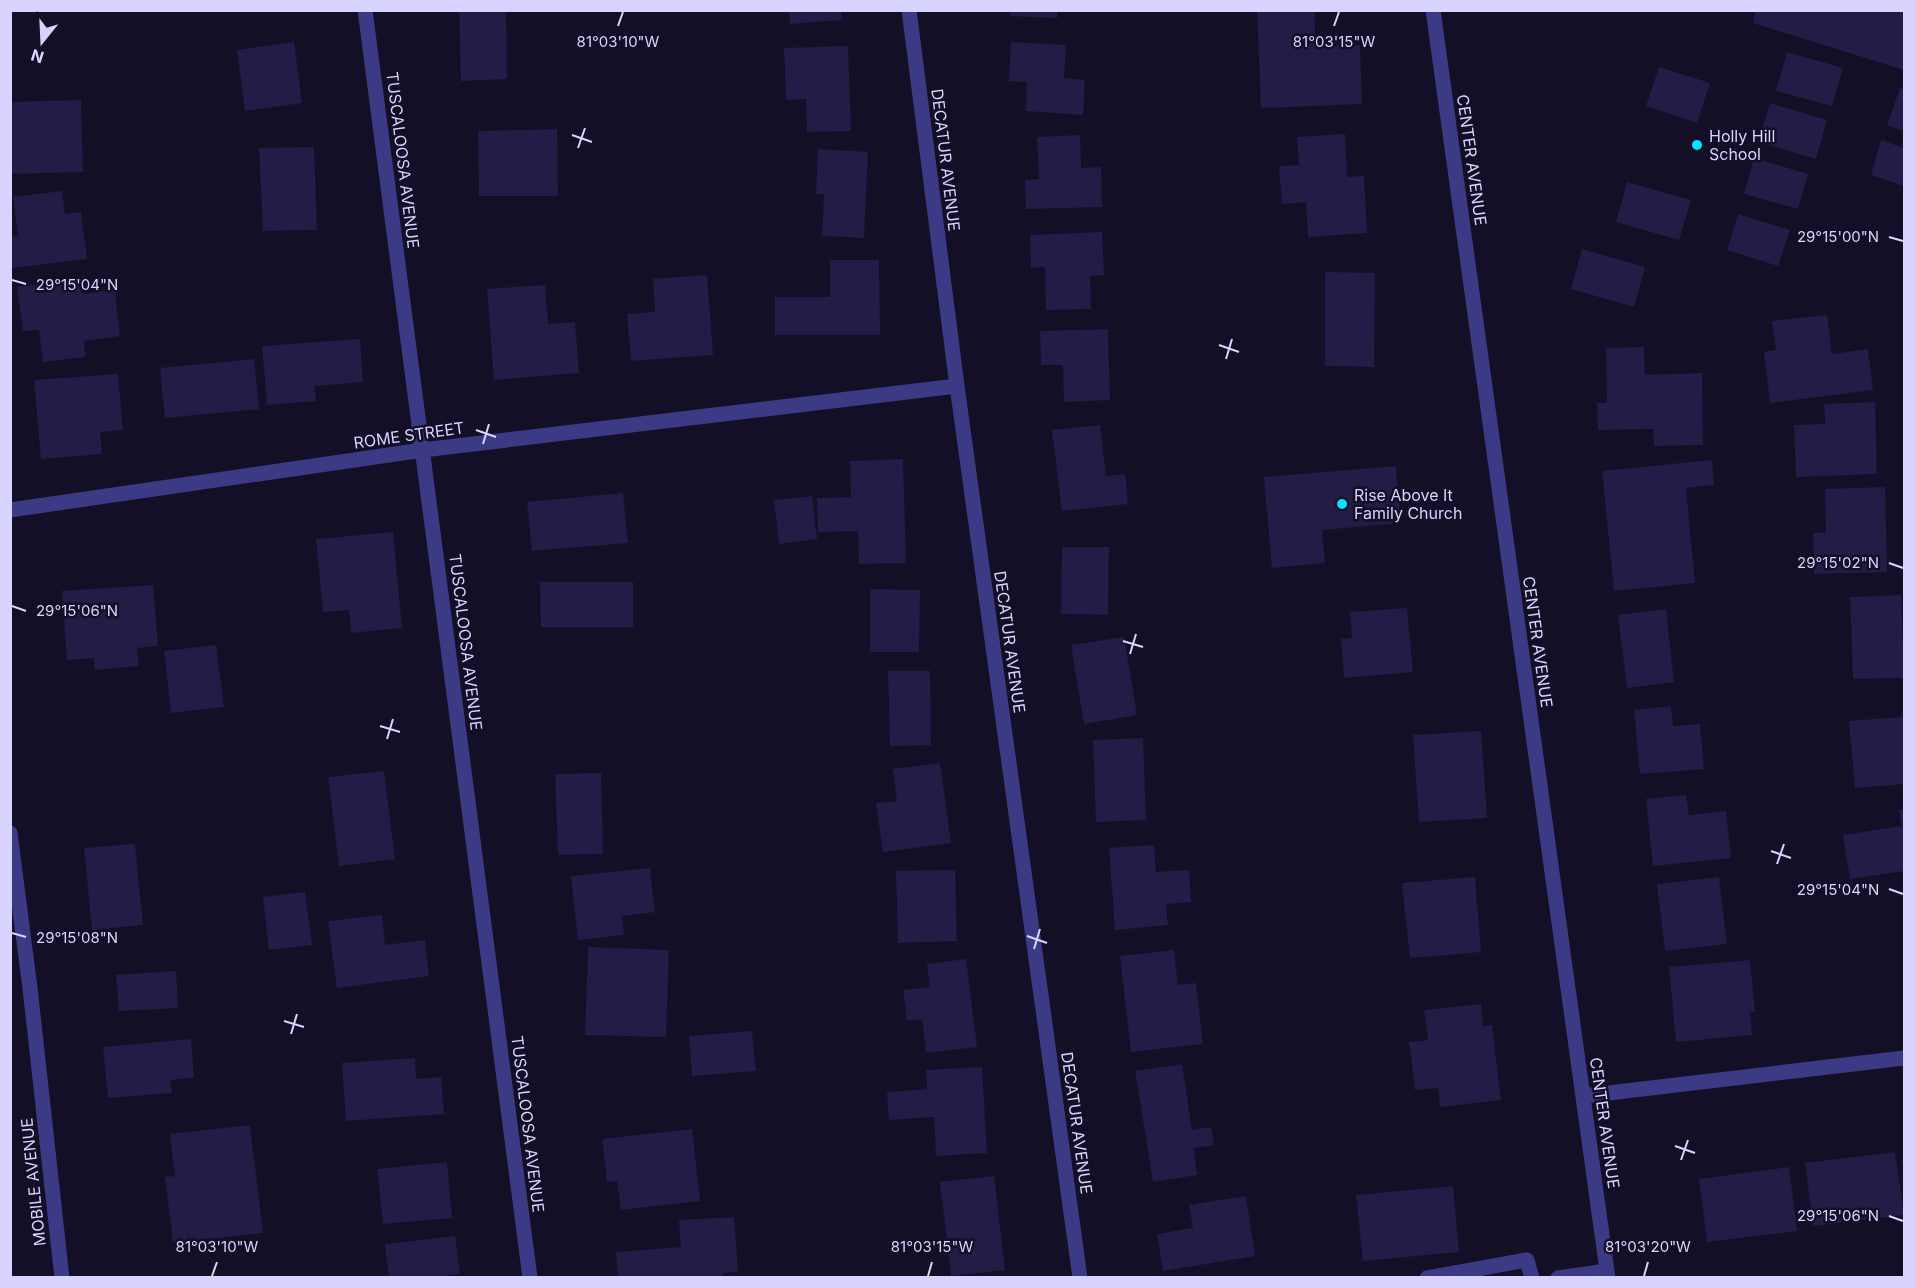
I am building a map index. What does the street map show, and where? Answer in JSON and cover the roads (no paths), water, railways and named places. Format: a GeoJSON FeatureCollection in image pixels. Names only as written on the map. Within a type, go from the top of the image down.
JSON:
{"type":"FeatureCollection","features":[{"type":"Feature","properties":{"kind":"street","name":"TUSCALOOSA AVENUE"},"geometry":{"type":"LineString","coordinates":[[365,10],[530,1278]]}},
{"type":"Feature","properties":{"kind":"street","name":"DECATUR AVENUE"},"geometry":{"type":"LineString","coordinates":[[909,10],[957,386],[1080,1278]]}},
{"type":"Feature","properties":{"kind":"street","name":"CENTER AVENUE"},"geometry":{"type":"LineString","coordinates":[[1433,10],[1607,1274]]}},
{"type":"Feature","properties":{"kind":"street","name":"ROME STREET"},"geometry":{"type":"LineString","coordinates":[[10,510],[423,450],[957,386]]}},
{"type":"Feature","properties":{"kind":"street","name":"MOBILE AVENUE"},"geometry":{"type":"LineString","coordinates":[[10,832],[62,1278]]}},
{"type":"Feature","properties":{"kind":"street"},"geometry":{"type":"LineString","coordinates":[[1583,1096],[1905,1058]]}},
{"type":"Feature","properties":{"kind":"street"},"geometry":{"type":"LineString","coordinates":[[1427,1278],[1527,1260],[1532,1278]]}},
{"type":"Feature","properties":{"kind":"street"},"geometry":{"type":"LineString","coordinates":[[1558,1278],[1607,1274]]}},
{"type":"Feature","properties":{"kind":"place","name":"Holly Hill School"},"geometry":{"type":"Point","coordinates":[1697,145]}},
{"type":"Feature","properties":{"kind":"place","name":"Rise Above It Family Church"},"geometry":{"type":"Point","coordinates":[1342,504]}}]}
